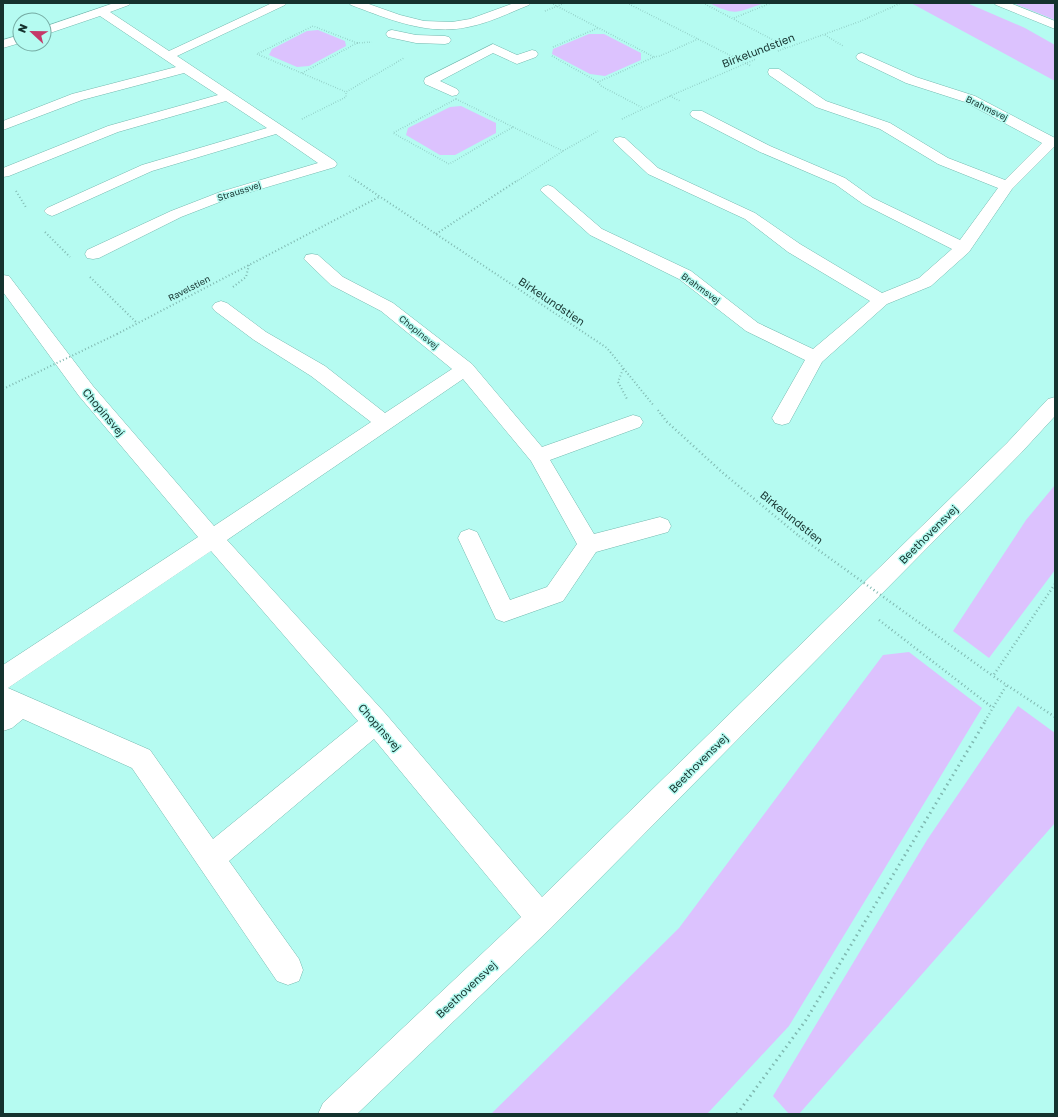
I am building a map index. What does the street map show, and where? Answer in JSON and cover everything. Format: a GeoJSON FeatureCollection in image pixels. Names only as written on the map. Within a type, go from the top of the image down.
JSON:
{"type":"FeatureCollection","features":[{"type":"Feature","properties":{"kind":"street"},"geometry":{"type":"LineString","coordinates":[[52,28],[125,3]]}},
{"type":"Feature","properties":{"kind":"street"},"geometry":{"type":"LineString","coordinates":[[168,56],[281,3]]}},
{"type":"Feature","properties":{"kind":"street"},"geometry":{"type":"LineString","coordinates":[[355,3],[406,21],[424,25],[445,26],[466,24],[484,19],[525,3]]}},
{"type":"Feature","properties":{"kind":"street"},"geometry":{"type":"LineString","coordinates":[[1000,3],[1055,24]]}},
{"type":"Feature","properties":{"kind":"street"},"geometry":{"type":"LineString","coordinates":[[102,12],[330,164]]}},
{"type":"Feature","properties":{"kind":"street"},"geometry":{"type":"LineString","coordinates":[[444,40],[445,26]]}},
{"type":"Feature","properties":{"kind":"street"},"geometry":{"type":"LineString","coordinates":[[392,34],[416,39],[444,40],[476,56]]}},
{"type":"Feature","properties":{"kind":"street"},"geometry":{"type":"LineString","coordinates":[[452,92],[430,81],[493,48],[517,60],[532,54]]}},
{"type":"Feature","properties":{"kind":"street","name":"Brahmsvej"},"geometry":{"type":"LineString","coordinates":[[782,418],[815,358],[881,300],[925,282],[963,248],[1007,186],[1048,156],[1051,142],[970,99],[911,80],[862,57]]}},
{"type":"Feature","properties":{"kind":"street"},"geometry":{"type":"LineString","coordinates":[[3,126],[77,97],[187,68]]}},
{"type":"Feature","properties":{"kind":"street"},"geometry":{"type":"LineString","coordinates":[[774,72],[821,104],[884,126],[943,161],[1007,186]]}},
{"type":"Feature","properties":{"kind":"street"},"geometry":{"type":"LineString","coordinates":[[4,173],[113,129],[229,96]]}},
{"type":"Feature","properties":{"kind":"street"},"geometry":{"type":"LineString","coordinates":[[697,114],[765,149],[840,181],[868,201],[963,248]]}},
{"type":"Feature","properties":{"kind":"street"},"geometry":{"type":"LineString","coordinates":[[52,211],[147,168],[279,130]]}},
{"type":"Feature","properties":{"kind":"street"},"geometry":{"type":"LineString","coordinates":[[620,141],[652,171],[750,216],[794,248],[881,300]]}},
{"type":"Feature","properties":{"kind":"street","name":"Straussvej"},"geometry":{"type":"LineString","coordinates":[[93,254],[176,214],[225,195],[330,164]]}},
{"type":"Feature","properties":{"kind":"street","name":"Brahmsvej"},"geometry":{"type":"LineString","coordinates":[[548,190],[596,232],[685,274],[752,327],[815,358]]}},
{"type":"Feature","properties":{"kind":"street","name":"Chopinsvej"},"geometry":{"type":"LineString","coordinates":[[312,259],[337,281],[387,306],[465,369],[538,456],[589,545]]}},
{"type":"Feature","properties":{"kind":"street","name":"Chopinsvej"},"geometry":{"type":"LineString","coordinates":[[3,280],[86,391],[214,539],[376,722],[541,918]]}},
{"type":"Feature","properties":{"kind":"street"},"geometry":{"type":"LineString","coordinates":[[221,307],[260,336],[318,371],[385,423]]}},
{"type":"Feature","properties":{"kind":"street"},"geometry":{"type":"LineString","coordinates":[[3,679],[214,539],[465,369]]}},
{"type":"Feature","properties":{"kind":"street","name":"Beethovensvej"},"geometry":{"type":"LineString","coordinates":[[334,1114],[541,918],[1014,448],[1055,404]]}},
{"type":"Feature","properties":{"kind":"street"},"geometry":{"type":"LineString","coordinates":[[538,456],[633,422]]}},
{"type":"Feature","properties":{"kind":"street"},"geometry":{"type":"LineString","coordinates":[[469,538],[504,612],[555,594],[589,545],[660,526]]}},
{"type":"Feature","properties":{"kind":"street"},"geometry":{"type":"LineString","coordinates":[[9,708],[141,759],[288,970]]}},
{"type":"Feature","properties":{"kind":"street"},"geometry":{"type":"LineString","coordinates":[[210,860],[376,722]]}},
{"type":"Feature","properties":{"kind":"path"},"geometry":{"type":"LineString","coordinates":[[551,3],[654,57]]}},
{"type":"Feature","properties":{"kind":"path"},"geometry":{"type":"LineString","coordinates":[[627,3],[745,63],[760,70],[774,72]]}},
{"type":"Feature","properties":{"kind":"path"},"geometry":{"type":"LineString","coordinates":[[703,3],[777,42],[785,49]]}},
{"type":"Feature","properties":{"kind":"path"},"geometry":{"type":"LineString","coordinates":[[734,18],[771,3]]}},
{"type":"Feature","properties":{"kind":"path","name":"Birkelundstien"},"geometry":{"type":"LineString","coordinates":[[772,53],[861,21],[901,3]]}},
{"type":"Feature","properties":{"kind":"path"},"geometry":{"type":"LineString","coordinates":[[302,73],[357,43],[312,26],[257,54],[346,92]]}},
{"type":"Feature","properties":{"kind":"path"},"geometry":{"type":"LineString","coordinates":[[550,48],[598,28]]}},
{"type":"Feature","properties":{"kind":"path"},"geometry":{"type":"LineString","coordinates":[[598,82],[698,39]]}},
{"type":"Feature","properties":{"kind":"path"},"geometry":{"type":"LineString","coordinates":[[550,55],[598,82],[601,86],[643,108]]}},
{"type":"Feature","properties":{"kind":"path"},"geometry":{"type":"LineString","coordinates":[[346,92],[407,57]]}},
{"type":"Feature","properties":{"kind":"path","name":"Birkelundstien"},"geometry":{"type":"LineString","coordinates":[[616,122],[643,108],[759,58]]}},
{"type":"Feature","properties":{"kind":"path"},"geometry":{"type":"LineString","coordinates":[[279,130],[346,97],[346,92]]}},
{"type":"Feature","properties":{"kind":"path"},"geometry":{"type":"LineString","coordinates":[[513,127],[449,164],[393,133],[456,99],[563,151]]}},
{"type":"Feature","properties":{"kind":"path"},"geometry":{"type":"LineString","coordinates":[[436,234],[563,151],[603,129]]}},
{"type":"Feature","properties":{"kind":"path","name":"Birkelundstien"},"geometry":{"type":"LineString","coordinates":[[330,164],[607,348],[666,421],[724,473],[799,536],[1006,686],[1055,717]]}},
{"type":"Feature","properties":{"kind":"path"},"geometry":{"type":"LineString","coordinates":[[4,173],[30,213]]}},
{"type":"Feature","properties":{"kind":"path","name":"Ravelstien"},"geometry":{"type":"LineString","coordinates":[[3,389],[116,334],[379,197]]}},
{"type":"Feature","properties":{"kind":"path"},"geometry":{"type":"LineString","coordinates":[[43,230],[71,258]]}},
{"type":"Feature","properties":{"kind":"path"},"geometry":{"type":"LineString","coordinates":[[221,307],[232,287],[246,277],[250,264]]}},
{"type":"Feature","properties":{"kind":"path"},"geometry":{"type":"LineString","coordinates":[[88,274],[137,323]]}},
{"type":"Feature","properties":{"kind":"path"},"geometry":{"type":"LineString","coordinates":[[624,369],[618,382],[630,403],[633,422]]}},
{"type":"Feature","properties":{"kind":"path"},"geometry":{"type":"LineString","coordinates":[[993,676],[1055,584]]}},
{"type":"Feature","properties":{"kind":"path"},"geometry":{"type":"LineString","coordinates":[[858,604],[993,708]]}},
{"type":"Feature","properties":{"kind":"path"},"geometry":{"type":"LineString","coordinates":[[737,1114],[806,1020],[1006,686]]}},
{"type":"Feature","properties":{"kind":"shaded area"},"geometry":{"type":"Polygon","coordinates":[[[709,3],[764,3],[736,12],[725,10],[709,3]]]}},
{"type":"Feature","properties":{"kind":"shaded area"},"geometry":{"type":"Polygon","coordinates":[[[911,3],[967,3],[1025,28],[1055,45],[1055,81],[911,3]]]}},
{"type":"Feature","properties":{"kind":"shaded area"},"geometry":{"type":"Polygon","coordinates":[[[1013,3],[1055,3],[1055,20],[1013,3]]]}},
{"type":"Feature","properties":{"kind":"shaded area"},"geometry":{"type":"Polygon","coordinates":[[[318,30],[345,41],[346,46],[309,66],[297,67],[269,55],[272,49],[307,31],[318,30]]]}},
{"type":"Feature","properties":{"kind":"shaded area"},"geometry":{"type":"Polygon","coordinates":[[[589,34],[604,34],[641,53],[641,60],[605,76],[590,74],[552,54],[553,49],[589,34]]]}},
{"type":"Feature","properties":{"kind":"shaded area"},"geometry":{"type":"Polygon","coordinates":[[[461,106],[496,123],[496,133],[455,155],[440,155],[406,135],[408,128],[450,107],[461,106]]]}},
{"type":"Feature","properties":{"kind":"shaded area"},"geometry":{"type":"Polygon","coordinates":[[[1055,485],[1055,570],[989,658],[953,631],[1026,520],[1055,485]]]}},
{"type":"Feature","properties":{"kind":"shaded area"},"geometry":{"type":"Polygon","coordinates":[[[909,652],[982,708],[789,1026],[707,1114],[491,1114],[679,928],[883,655],[909,652]]]}},
{"type":"Feature","properties":{"kind":"shaded area"},"geometry":{"type":"Polygon","coordinates":[[[1018,706],[1055,733],[1055,823],[799,1114],[789,1114],[773,1096],[927,840],[1018,706]]]}}]}
